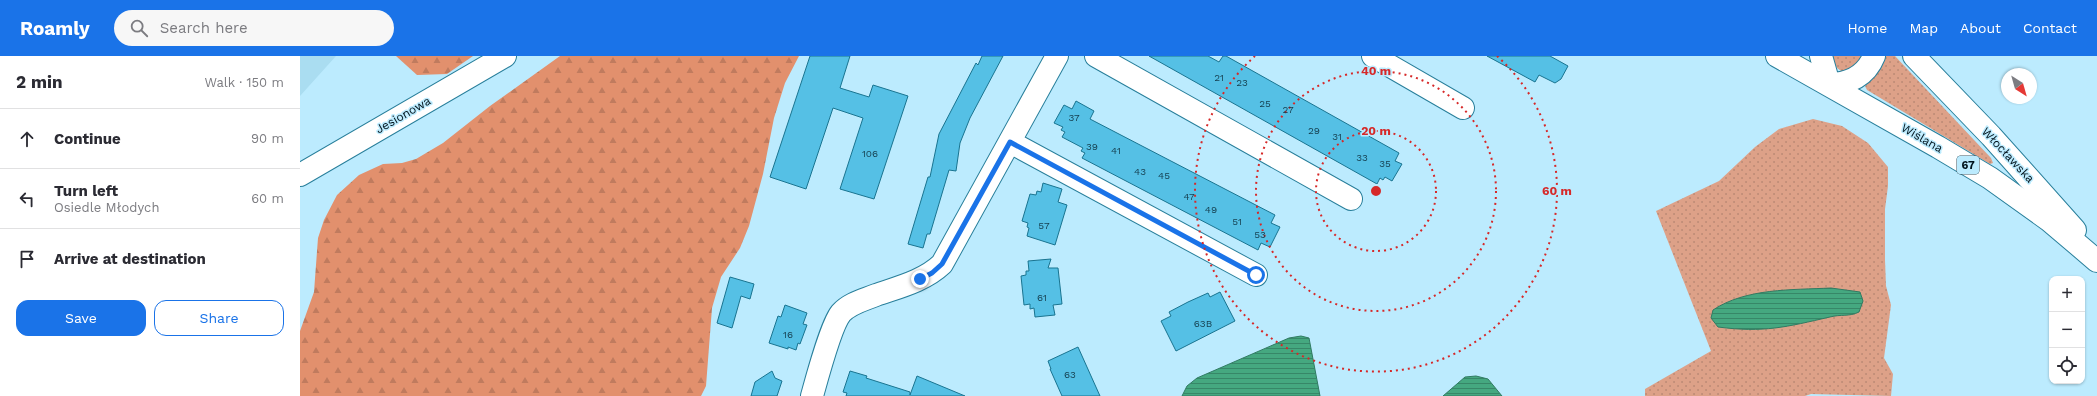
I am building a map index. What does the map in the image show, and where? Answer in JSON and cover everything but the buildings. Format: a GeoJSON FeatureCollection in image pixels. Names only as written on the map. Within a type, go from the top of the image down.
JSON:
{"type":"FeatureCollection","features":[{"type":"Feature","properties":{"kind":"main road","name":"Jesionowa"},"geometry":{"type":"LineString","coordinates":[[300,175],[505,56]]}},
{"type":"Feature","properties":{"kind":"main road"},"geometry":{"type":"LineString","coordinates":[[812,396],[835,324],[841,313],[859,301],[920,279],[932,273],[942,264],[1057,56]]}},
{"type":"Feature","properties":{"kind":"main road"},"geometry":{"type":"LineString","coordinates":[[1096,56],[1351,199]]}},
{"type":"Feature","properties":{"kind":"main road"},"geometry":{"type":"LineString","coordinates":[[1372,56],[1462,108]]}},
{"type":"Feature","properties":{"kind":"main road","name":"Wiślana"},"geometry":{"type":"LineString","coordinates":[[1778,56],[1990,178],[2050,221],[2097,259]]}},
{"type":"Feature","properties":{"kind":"main road"},"geometry":{"type":"LineString","coordinates":[[1821,56],[1829,84],[1840,84],[1858,76],[1871,64],[1874,56]]}},
{"type":"Feature","properties":{"kind":"main road","name":"Włocławska"},"geometry":{"type":"LineString","coordinates":[[1914,56],[2063,215],[2097,259]]}},
{"type":"Feature","properties":{"kind":"main road"},"geometry":{"type":"LineString","coordinates":[[1010,142],[1256,275]]}},
{"type":"Feature","properties":{"kind":"shaded area"},"geometry":{"type":"Polygon","coordinates":[[[300,56],[336,56],[300,96],[300,56]]]}},
{"type":"Feature","properties":{"kind":"shaded area"},"geometry":{"type":"Polygon","coordinates":[[[1831,56],[1865,56],[1860,64],[1844,73],[1837,68],[1831,56]]]}},
{"type":"Feature","properties":{"kind":"shaded area"},"geometry":{"type":"Polygon","coordinates":[[[1884,56],[1895,56],[1991,158],[1993,163],[1990,164],[1867,90],[1865,86],[1875,76],[1884,56]]]}},
{"type":"Feature","properties":{"kind":"shaded area"},"geometry":{"type":"Polygon","coordinates":[[[1813,119],[1842,126],[1868,143],[1888,167],[1888,186],[1885,209],[1885,260],[1886,286],[1891,305],[1884,358],[1893,374],[1891,396],[1811,394],[1805,396],[1645,396],[1645,389],[1711,351],[1656,211],[1719,181],[1755,147],[1779,129],[1813,119]]]}},
{"type":"Feature","properties":{"kind":"shaded area"},"geometry":{"type":"Polygon","coordinates":[[[1831,288],[1860,292],[1863,301],[1859,312],[1787,326],[1762,329],[1734,329],[1718,327],[1711,318],[1713,310],[1726,303],[1755,294],[1785,290],[1831,288]]]}},
{"type":"Feature","properties":{"kind":"shaded area"},"geometry":{"type":"Polygon","coordinates":[[[1301,336],[1309,338],[1320,396],[1182,396],[1187,386],[1197,378],[1289,338],[1301,336]]]}},
{"type":"Feature","properties":{"kind":"shaded area"},"geometry":{"type":"Polygon","coordinates":[[[1476,376],[1488,379],[1502,396],[1443,396],[1465,377],[1476,376]]]}},
{"type":"Feature","properties":{"kind":"green space"},"geometry":{"type":"Polygon","coordinates":[[[396,56],[473,56],[447,74],[417,75],[396,56]]]}},
{"type":"Feature","properties":{"kind":"green space"},"geometry":{"type":"Polygon","coordinates":[[[560,56],[799,56],[785,83],[774,118],[763,174],[749,226],[740,248],[721,277],[712,308],[706,386],[701,396],[300,396],[300,331],[314,292],[318,238],[324,220],[337,195],[359,175],[383,164],[402,163],[416,159],[443,143],[490,106],[560,56]]]}},
{"type":"Feature","properties":{"kind":"route"},"geometry":{"type":"LineString","coordinates":[[920,279],[932,273],[942,264],[1010,142],[1256,275]]}}]}
